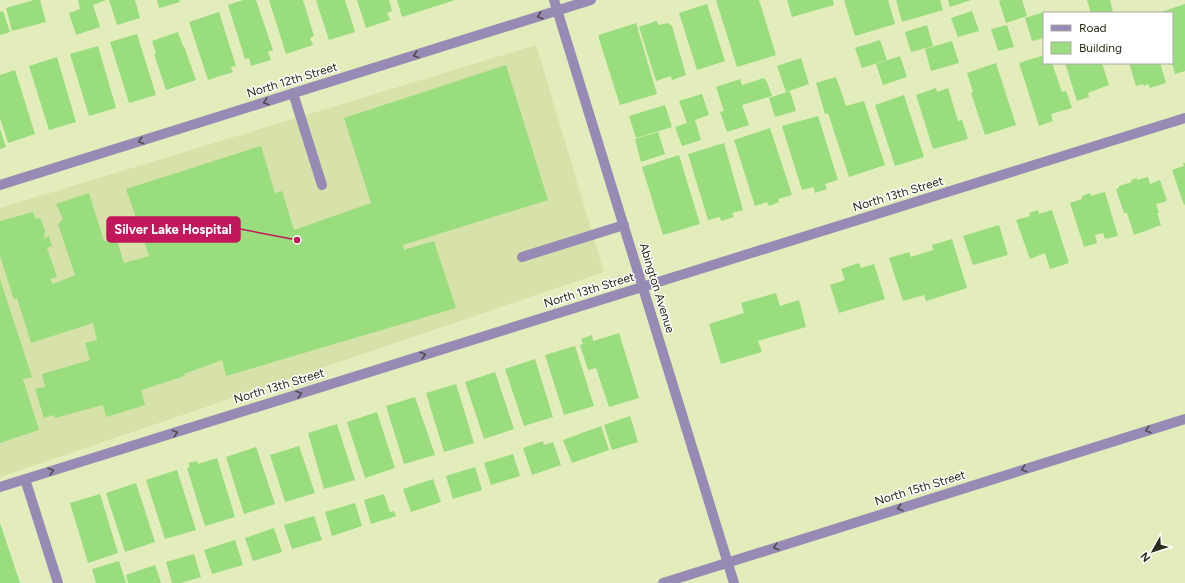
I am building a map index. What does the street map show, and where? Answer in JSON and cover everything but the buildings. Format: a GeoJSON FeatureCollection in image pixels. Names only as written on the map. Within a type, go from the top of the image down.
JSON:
{"type":"FeatureCollection","features":[{"type":"Feature","properties":{"kind":"street","name":"Abington Avenue"},"geometry":{"type":"LineString","coordinates":[[554,0],[734,583]]}},
{"type":"Feature","properties":{"kind":"street","name":"North 12th Street"},"geometry":{"type":"LineString","coordinates":[[0,185],[591,0]]}},
{"type":"Feature","properties":{"kind":"street"},"geometry":{"type":"LineString","coordinates":[[293,94],[322,185]]}},
{"type":"Feature","properties":{"kind":"street","name":"North 13th Street"},"geometry":{"type":"LineString","coordinates":[[0,487],[1185,118]]}},
{"type":"Feature","properties":{"kind":"street"},"geometry":{"type":"LineString","coordinates":[[522,257],[624,225]]}},
{"type":"Feature","properties":{"kind":"street","name":"North 15th Street"},"geometry":{"type":"LineString","coordinates":[[662,583],[1185,419]]}},
{"type":"Feature","properties":{"kind":"street"},"geometry":{"type":"LineString","coordinates":[[25,479],[58,583]]}},
{"type":"Feature","properties":{"kind":"shaded area"},"geometry":{"type":"Polygon","coordinates":[[[536,45],[604,272],[0,477],[0,208],[536,45]]]}},
{"type":"Feature","properties":{"kind":"place","name":"Silver Lake Hospital"},"geometry":{"type":"Point","coordinates":[297,240]}}]}
